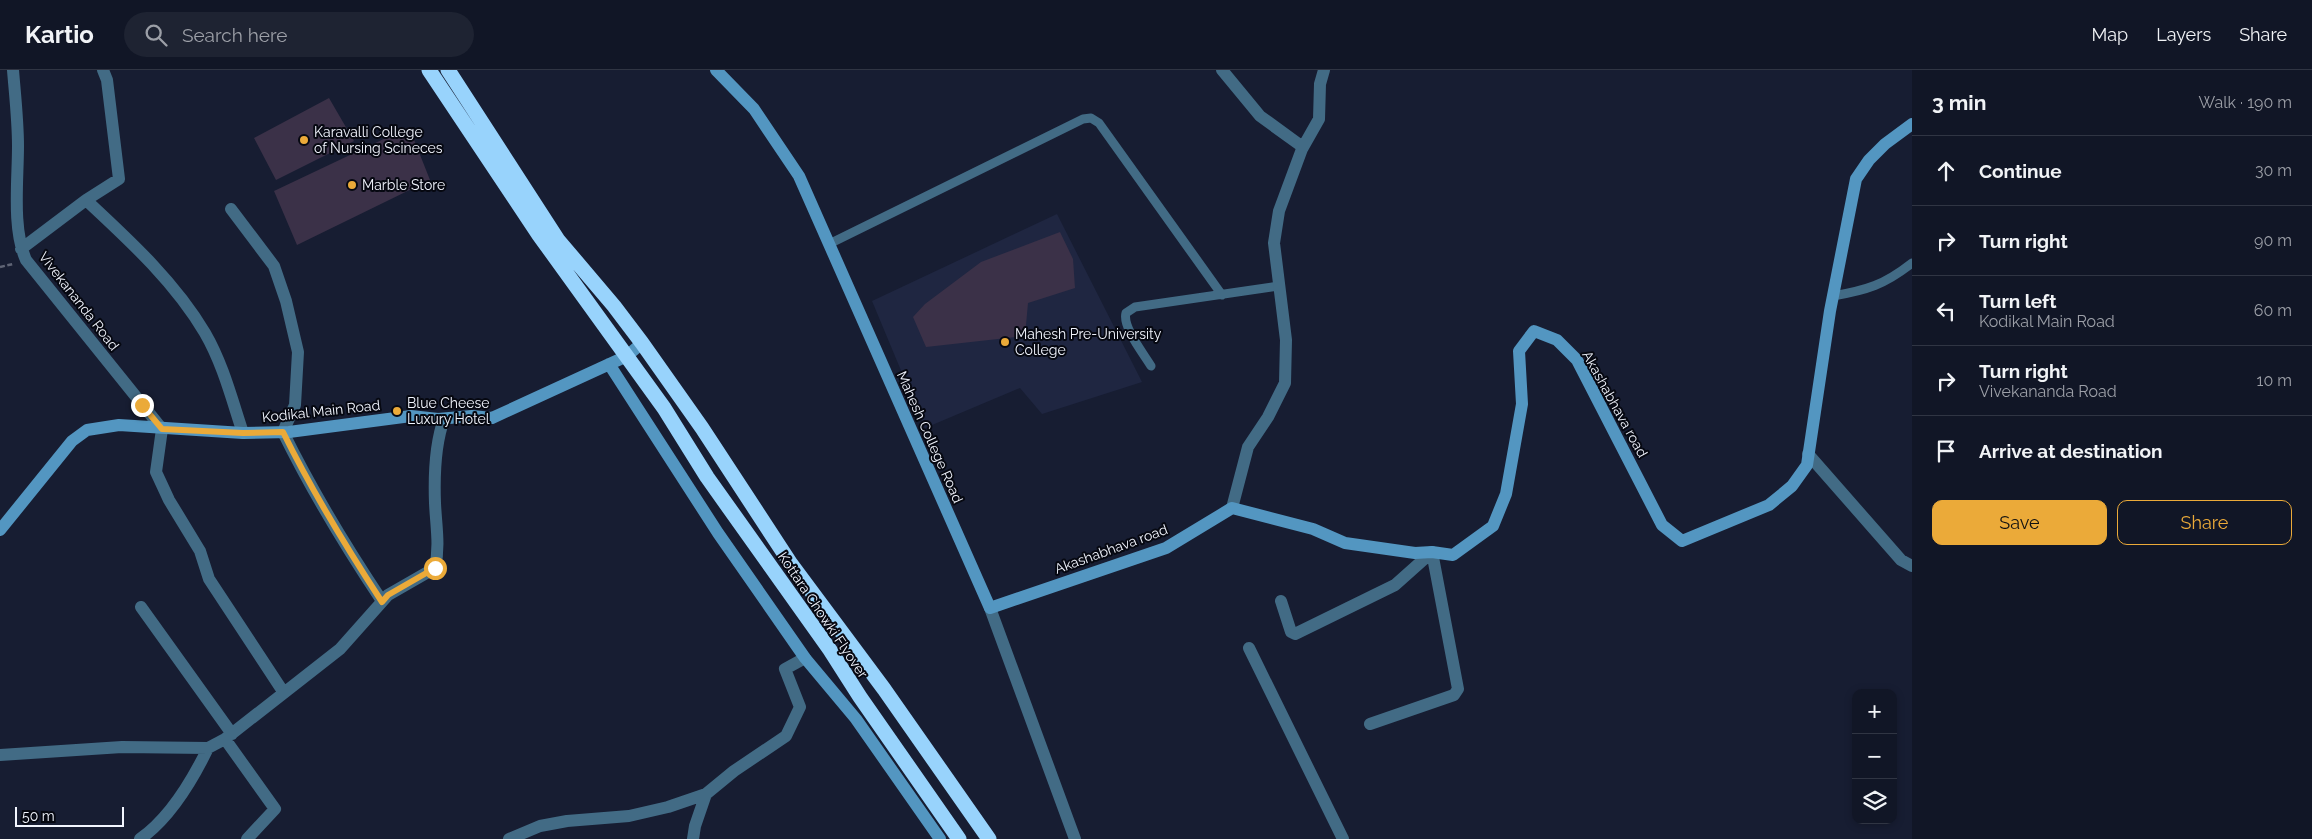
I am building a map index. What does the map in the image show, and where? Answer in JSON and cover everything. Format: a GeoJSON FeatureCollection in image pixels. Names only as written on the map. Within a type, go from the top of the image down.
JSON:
{"type":"FeatureCollection","features":[{"type":"Feature","properties":{"kind":"highway","name":"Kottara Chowki Flyover"},"geometry":{"type":"LineString","coordinates":[[429,70],[539,235],[664,408],[707,477],[830,650],[860,697],[959,839]]}},
{"type":"Feature","properties":{"kind":"highway"},"geometry":{"type":"LineString","coordinates":[[448,70],[558,240],[614,306],[642,343],[702,428],[791,564],[884,689],[989,839]]}},
{"type":"Feature","properties":{"kind":"street","name":"Vivekananda Road"},"geometry":{"type":"LineString","coordinates":[[13,70],[18,144],[18,228],[21,249],[26,260],[162,429]]}},
{"type":"Feature","properties":{"kind":"street"},"geometry":{"type":"LineString","coordinates":[[21,249],[86,200],[119,179],[112,113],[103,70]]}},
{"type":"Feature","properties":{"kind":"street","name":"Mahesh College Road"},"geometry":{"type":"LineString","coordinates":[[716,70],[754,109],[799,176],[990,608],[1075,839]]}},
{"type":"Feature","properties":{"kind":"street"},"geometry":{"type":"LineString","coordinates":[[1222,70],[1260,116],[1300,145],[1302,149]]}},
{"type":"Feature","properties":{"kind":"street"},"geometry":{"type":"LineString","coordinates":[[1232,508],[1248,447],[1268,417],[1285,383],[1286,340],[1274,243],[1275,229],[1279,211],[1302,149],[1320,119],[1320,84],[1324,70]]}},
{"type":"Feature","properties":{"kind":"street","name":"Akashabhava road"},"geometry":{"type":"LineString","coordinates":[[990,608],[1166,548],[1232,508],[1313,529],[1345,543],[1415,553],[1432,552],[1453,555],[1493,526],[1506,494],[1522,404],[1519,350],[1534,331],[1557,340],[1577,360],[1662,525],[1682,540],[1768,504],[1792,486],[1807,465],[1833,296],[1856,179],[1869,160],[1885,144],[1912,124]]}},
{"type":"Feature","properties":{"kind":"street"},"geometry":{"type":"LineString","coordinates":[[86,200],[124,236],[178,294],[206,334],[221,366],[243,433]]}},
{"type":"Feature","properties":{"kind":"street"},"geometry":{"type":"LineString","coordinates":[[231,209],[274,266],[286,301],[298,352],[295,404],[283,432],[299,464],[349,551],[382,602]]}},
{"type":"Feature","properties":{"kind":"street","name":"Kodikal Main Road"},"geometry":{"type":"LineString","coordinates":[[0,530],[72,441],[87,430],[119,425],[243,433],[283,432],[411,416],[444,419],[472,416],[492,418],[627,356],[642,343]]}},
{"type":"Feature","properties":{"kind":"street"},"geometry":{"type":"LineString","coordinates":[[609,364],[718,533],[805,658],[856,719],[940,839]]}},
{"type":"Feature","properties":{"kind":"street"},"geometry":{"type":"LineString","coordinates":[[0,756],[122,747],[208,748],[228,737],[340,649],[388,595],[435,568],[439,547],[435,501],[438,435],[444,419]]}},
{"type":"Feature","properties":{"kind":"street"},"geometry":{"type":"LineString","coordinates":[[162,429],[156,472],[169,500],[200,551],[210,579],[284,693]]}},
{"type":"Feature","properties":{"kind":"street"},"geometry":{"type":"LineString","coordinates":[[1808,454],[1901,560],[1912,566]]}},
{"type":"Feature","properties":{"kind":"street"},"geometry":{"type":"LineString","coordinates":[[1281,601],[1291,632],[1295,634],[1395,585],[1432,552]]}},
{"type":"Feature","properties":{"kind":"street"},"geometry":{"type":"LineString","coordinates":[[1370,724],[1454,695],[1458,689],[1432,552]]}},
{"type":"Feature","properties":{"kind":"street"},"geometry":{"type":"LineString","coordinates":[[141,607],[275,809],[247,839]]}},
{"type":"Feature","properties":{"kind":"street"},"geometry":{"type":"LineString","coordinates":[[1249,648],[1344,839]]}},
{"type":"Feature","properties":{"kind":"street"},"geometry":{"type":"LineString","coordinates":[[509,839],[540,826],[567,821],[628,816],[668,807],[706,794],[734,771],[786,736],[800,707],[785,669],[805,658]]}},
{"type":"Feature","properties":{"kind":"street"},"geometry":{"type":"LineString","coordinates":[[140,839],[150,832],[191,784],[208,748]]}},
{"type":"Feature","properties":{"kind":"street"},"geometry":{"type":"LineString","coordinates":[[693,839],[695,826],[706,794]]}},
{"type":"Feature","properties":{"kind":"lane"},"geometry":{"type":"LineString","coordinates":[[829,244],[1083,119],[1091,118],[1099,123],[1222,295]]}},
{"type":"Feature","properties":{"kind":"lane"},"geometry":{"type":"LineString","coordinates":[[1833,296],[1866,290],[1894,278],[1912,263]]}},
{"type":"Feature","properties":{"kind":"lane"},"geometry":{"type":"LineString","coordinates":[[1151,366],[1127,327],[1124,318],[1126,313],[1135,308],[1279,286]]}},
{"type":"Feature","properties":{"kind":"shaded area","name":"Mahesh Pre-University College"},"geometry":{"type":"Polygon","coordinates":[[[1057,214],[1142,382],[1042,414],[1020,388],[925,428],[872,301],[1057,214]]]}},
{"type":"Feature","properties":{"kind":"building","name":"Karavalli College of Nursing Scineces"},"geometry":{"type":"Polygon","coordinates":[[[329,98],[354,141],[276,180],[254,138],[329,98]]]}},
{"type":"Feature","properties":{"kind":"building","name":"Marble Store"},"geometry":{"type":"Polygon","coordinates":[[[409,127],[430,180],[297,245],[274,191],[409,127]]]}},
{"type":"Feature","properties":{"kind":"building"},"geometry":{"type":"Polygon","coordinates":[[[1060,232],[1073,259],[1075,288],[1028,303],[1025,336],[926,347],[913,317],[925,304],[981,262],[1060,232]]]}},
{"type":"Feature","properties":{"kind":"place","name":"Karavalli College of Nursing Scineces"},"geometry":{"type":"Point","coordinates":[304,140]}},
{"type":"Feature","properties":{"kind":"place","name":"Marble Store"},"geometry":{"type":"Point","coordinates":[352,185]}},
{"type":"Feature","properties":{"kind":"place","name":"Mahesh Pre-University College"},"geometry":{"type":"Point","coordinates":[1005,342]}},
{"type":"Feature","properties":{"kind":"place","name":"Blue Cheese Luxury Hotel"},"geometry":{"type":"Point","coordinates":[397,411]}},
{"type":"Feature","properties":{"kind":"route"},"geometry":{"type":"LineString","coordinates":[[142,405],[162,429],[243,433],[283,432],[299,464],[324,504],[349,551],[382,602],[388,595],[435,568]]}}]}
